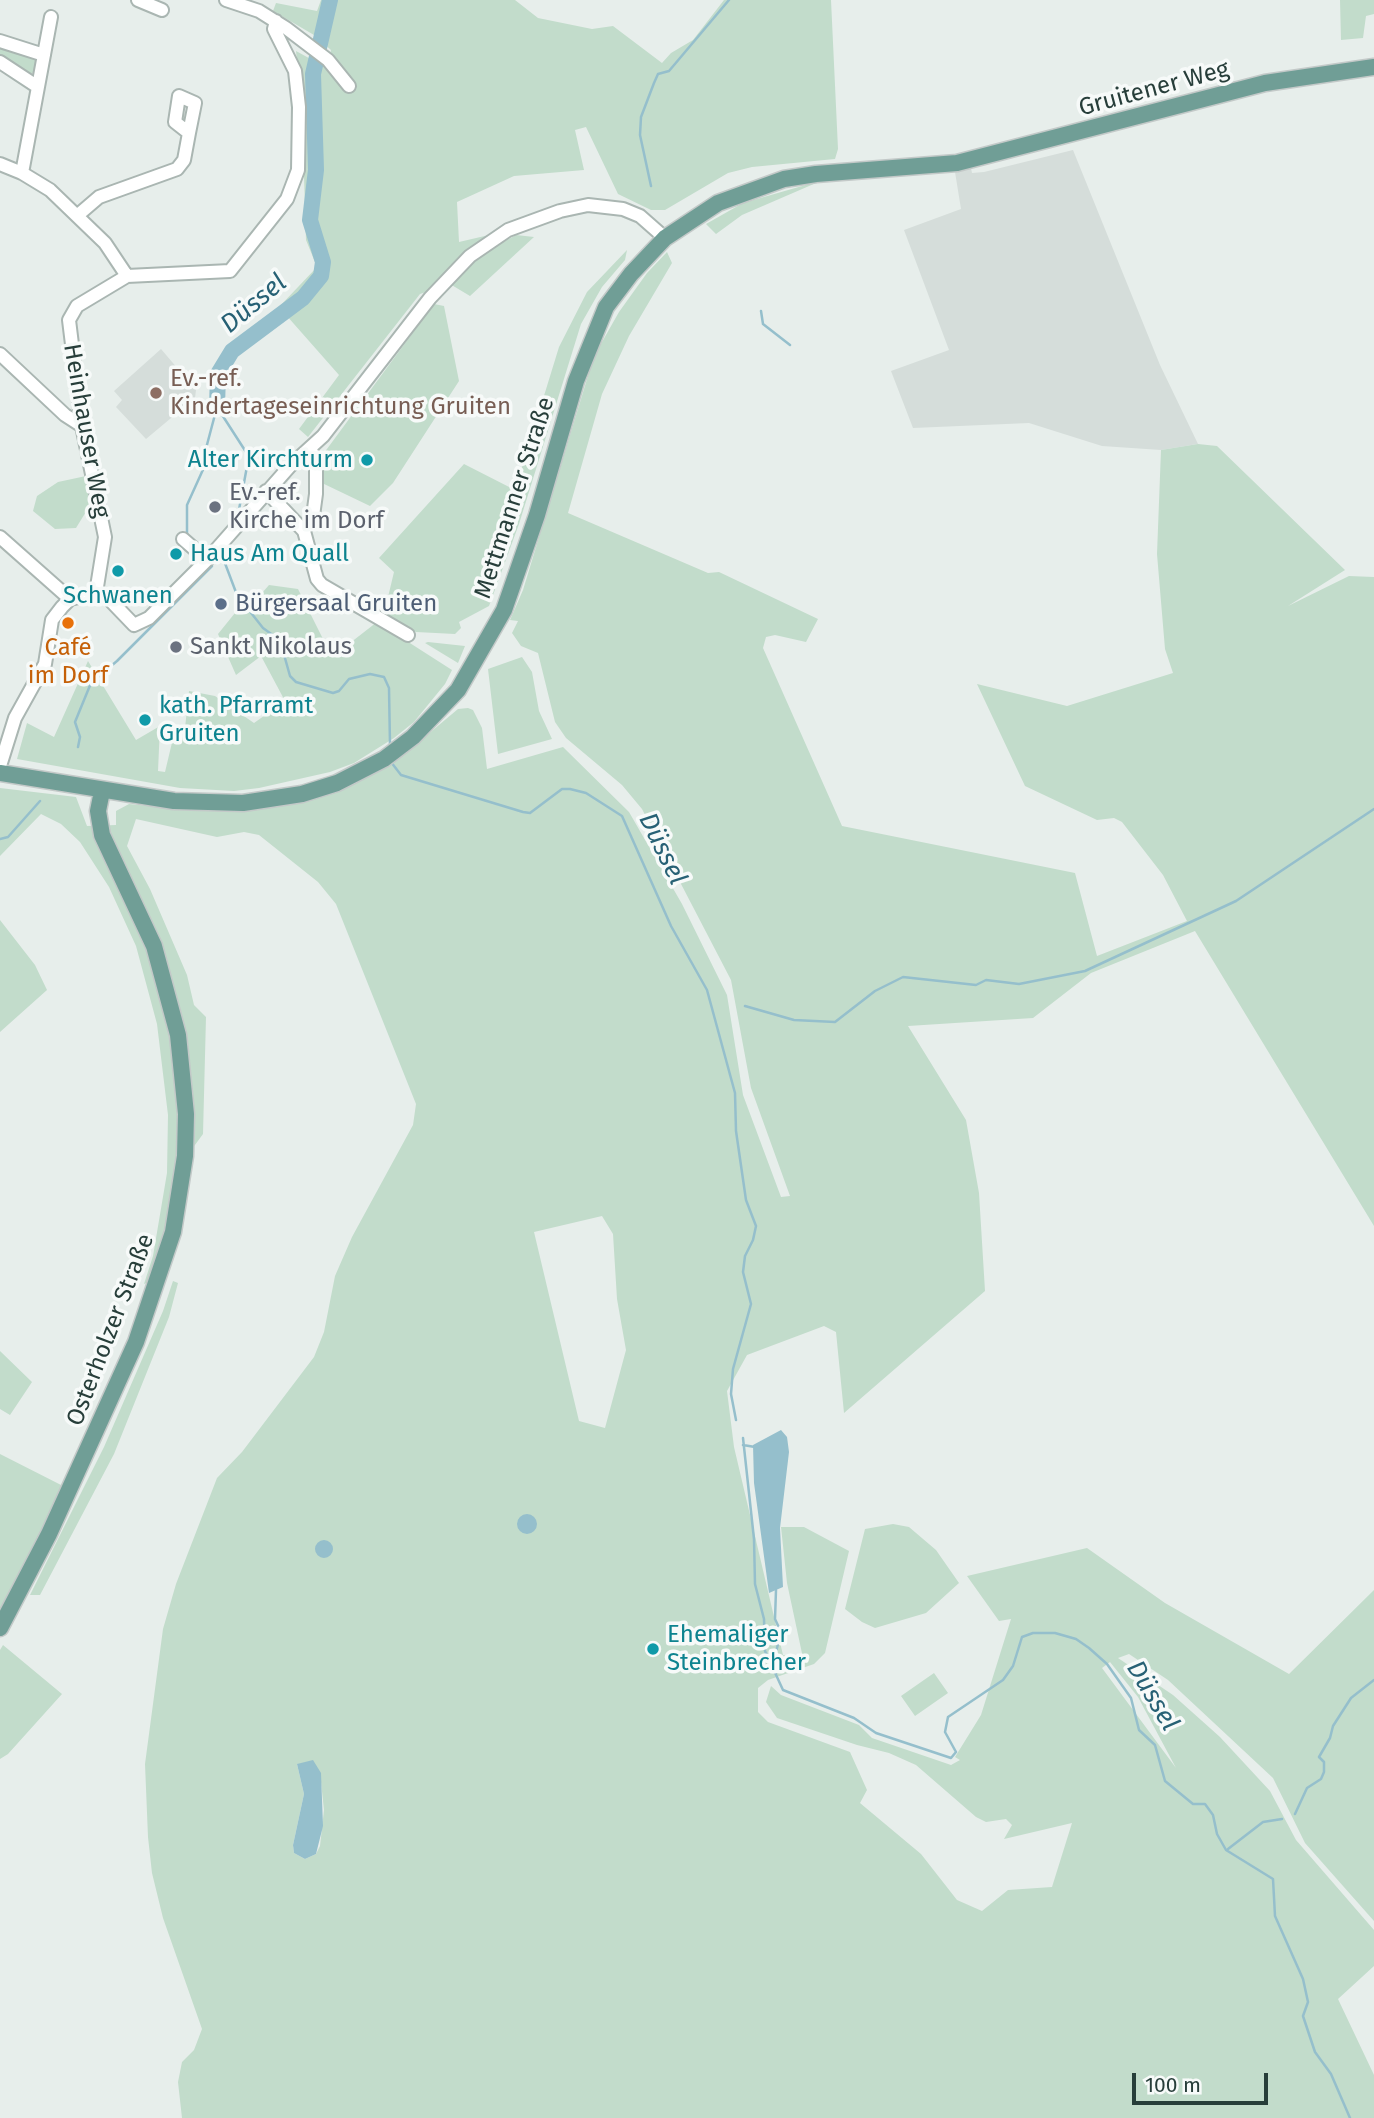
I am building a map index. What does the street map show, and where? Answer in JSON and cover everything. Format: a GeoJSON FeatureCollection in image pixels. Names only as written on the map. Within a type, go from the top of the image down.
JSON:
{"type":"FeatureCollection","features":[{"type":"Feature","properties":{"kind":"main road","name":"Gruitener Weg"},"geometry":{"type":"LineString","coordinates":[[948,164],[995,155],[1265,83],[1374,67]]}},
{"type":"Feature","properties":{"kind":"main road","name":"Mettmanner Straße"},"geometry":{"type":"LineString","coordinates":[[0,773],[102,792],[201,803],[265,800],[302,794],[337,783],[384,759],[413,737],[458,690],[496,627],[521,566],[576,381],[596,329],[606,307],[631,274],[665,238],[718,203],[784,179],[948,164]]}},
{"type":"Feature","properties":{"kind":"main road","name":"Osterholzer Straße"},"geometry":{"type":"LineString","coordinates":[[0,1629],[55,1522],[136,1342],[173,1233],[185,1156],[183,1074],[176,1024],[155,946],[102,835],[98,811],[102,792]]}},
{"type":"Feature","properties":{"kind":"street"},"geometry":{"type":"LineString","coordinates":[[138,0],[162,10]]}},
{"type":"Feature","properties":{"kind":"street"},"geometry":{"type":"LineString","coordinates":[[226,0],[276,21],[312,46],[328,60],[349,86]]}},
{"type":"Feature","properties":{"kind":"street"},"geometry":{"type":"LineString","coordinates":[[22,173],[51,17]]}},
{"type":"Feature","properties":{"kind":"street","name":"Heinhauser Weg"},"geometry":{"type":"LineString","coordinates":[[96,593],[105,537],[82,426],[69,320],[77,306],[127,276],[230,271],[287,199],[296,181],[300,142],[298,82],[274,29],[276,21]]}},
{"type":"Feature","properties":{"kind":"street"},"geometry":{"type":"LineString","coordinates":[[0,41],[44,55]]}},
{"type":"Feature","properties":{"kind":"street"},"geometry":{"type":"LineString","coordinates":[[0,62],[38,87]]}},
{"type":"Feature","properties":{"kind":"street"},"geometry":{"type":"LineString","coordinates":[[78,215],[99,197],[177,169],[184,160],[189,133]]}},
{"type":"Feature","properties":{"kind":"street"},"geometry":{"type":"LineString","coordinates":[[0,164],[44,185],[105,243],[127,276]]}},
{"type":"Feature","properties":{"kind":"street"},"geometry":{"type":"LineString","coordinates":[[0,766],[15,718],[45,664],[52,620],[70,599],[96,593],[109,599],[134,625],[140,625],[207,560],[266,491],[323,436],[430,298],[470,256],[508,230],[560,211],[605,205],[640,216],[665,238]]}},
{"type":"Feature","properties":{"kind":"street"},"geometry":{"type":"LineString","coordinates":[[0,354],[65,415],[82,426]]}},
{"type":"Feature","properties":{"kind":"street"},"geometry":{"type":"LineString","coordinates":[[304,531],[313,516],[316,494],[316,461],[310,448]]}},
{"type":"Feature","properties":{"kind":"street"},"geometry":{"type":"LineString","coordinates":[[266,491],[304,531],[317,579],[322,585],[408,635]]}},
{"type":"Feature","properties":{"kind":"street"},"geometry":{"type":"LineString","coordinates":[[0,537],[70,599]]}},
{"type":"Feature","properties":{"kind":"street"},"geometry":{"type":"LineString","coordinates":[[183,539],[207,560]]}},
{"type":"Feature","properties":{"kind":"shaded area"},"geometry":{"type":"Polygon","coordinates":[[[1073,150],[1160,365],[1198,444],[1161,450],[1102,446],[1029,423],[913,428],[891,371],[949,350],[904,230],[961,209],[955,172],[971,168],[972,173],[984,172],[1073,150]]]}},
{"type":"Feature","properties":{"kind":"shaded area","name":"Ev.-ref. Kindertageseinrichtung Gruiten"},"geometry":{"type":"Polygon","coordinates":[[[161,349],[196,390],[195,398],[146,439],[116,407],[122,400],[114,391],[161,349]]]}},
{"type":"Feature","properties":{"kind":"green space"},"geometry":{"type":"Polygon","coordinates":[[[321,0],[515,0],[538,18],[592,29],[613,26],[662,63],[671,53],[693,40],[724,0],[831,0],[838,149],[835,159],[752,167],[728,173],[665,210],[651,210],[618,194],[586,127],[575,130],[584,170],[514,176],[457,202],[459,242],[489,235],[498,245],[516,235],[534,237],[470,296],[450,284],[420,294],[308,437],[299,429],[339,375],[279,307],[317,267],[306,240],[302,112],[296,51],[327,68],[331,50],[314,35],[273,11],[276,3],[317,11],[321,0]]]}},
{"type":"Feature","properties":{"kind":"green space"},"geometry":{"type":"Polygon","coordinates":[[[1340,0],[1374,0],[1374,14],[1366,16],[1363,38],[1341,40],[1340,0]]]}},
{"type":"Feature","properties":{"kind":"green space"},"geometry":{"type":"Polygon","coordinates":[[[0,46],[34,57],[38,62],[36,72],[28,74],[0,56],[0,46]]]}},
{"type":"Feature","properties":{"kind":"green space"},"geometry":{"type":"Polygon","coordinates":[[[823,180],[742,215],[716,234],[706,224],[743,203],[823,180]]]}},
{"type":"Feature","properties":{"kind":"green space"},"geometry":{"type":"Polygon","coordinates":[[[627,250],[625,260],[602,287],[581,324],[519,524],[489,606],[459,622],[461,628],[455,634],[416,632],[383,618],[394,572],[379,558],[464,464],[515,490],[559,347],[587,292],[627,250]]]}},
{"type":"Feature","properties":{"kind":"green space"},"geometry":{"type":"Polygon","coordinates":[[[667,252],[672,263],[629,336],[602,394],[568,513],[708,573],[719,572],[818,619],[806,642],[775,635],[766,637],[763,648],[842,826],[1075,873],[1097,956],[1187,921],[1163,875],[1122,822],[1114,818],[1097,820],[1025,786],[977,684],[1067,706],[1173,673],[1165,649],[1157,554],[1161,450],[1198,444],[1217,446],[1345,570],[1288,606],[1349,576],[1374,577],[1374,1226],[1195,931],[1091,973],[1033,1018],[908,1026],[966,1120],[979,1193],[985,1291],[844,1413],[836,1332],[824,1326],[747,1355],[727,1391],[734,1447],[783,1655],[803,1658],[787,1583],[781,1527],[804,1527],[849,1551],[825,1653],[814,1664],[768,1680],[758,1688],[758,1712],[768,1722],[850,1752],[867,1790],[860,1803],[921,1854],[957,1900],[982,1911],[1008,1890],[1052,1887],[1072,1823],[1004,1839],[1012,1825],[1006,1819],[986,1822],[976,1817],[916,1765],[889,1753],[777,1718],[766,1702],[771,1686],[781,1695],[859,1725],[872,1738],[951,1765],[960,1760],[955,1757],[981,1715],[1011,1619],[999,1621],[967,1576],[1087,1548],[1165,1603],[1289,1674],[1374,1590],[1374,1921],[1305,1843],[1273,1778],[1168,1680],[1129,1654],[1118,1658],[1173,1695],[1220,1737],[1270,1791],[1296,1840],[1374,1930],[1374,1966],[1338,1999],[1374,2075],[1374,2118],[182,2118],[178,2082],[182,2062],[194,2050],[202,2029],[163,1918],[152,1873],[148,1837],[145,1764],[163,1629],[176,1584],[217,1478],[242,1452],[314,1357],[324,1332],[335,1276],[352,1237],[413,1125],[416,1104],[336,904],[318,882],[259,835],[244,832],[217,837],[136,819],[127,846],[150,889],[187,975],[194,1005],[206,1017],[203,1134],[176,1171],[168,1233],[154,1280],[144,1284],[153,1256],[167,1173],[168,1115],[157,1024],[136,946],[109,887],[80,842],[61,824],[41,814],[0,856],[0,788],[76,797],[87,826],[116,825],[116,811],[129,804],[199,811],[266,808],[304,800],[354,783],[396,761],[458,709],[468,708],[473,710],[482,728],[487,769],[563,747],[629,812],[682,904],[727,995],[743,1095],[781,1197],[790,1196],[751,1088],[731,980],[642,809],[622,785],[566,738],[555,722],[538,653],[521,646],[512,633],[518,621],[510,620],[523,590],[594,356],[619,312],[647,273],[667,252]],[[602,1216],[534,1232],[579,1421],[605,1428],[626,1350],[617,1299],[613,1234],[602,1216]],[[1110,1662],[1102,1668],[1176,1768],[1138,1697],[1110,1662]],[[297,1764],[304,1794],[293,1845],[294,1853],[305,1859],[316,1854],[320,1846],[324,1810],[320,1773],[297,1764]]]}},
{"type":"Feature","properties":{"kind":"green space"},"geometry":{"type":"Polygon","coordinates":[[[434,304],[444,306],[459,381],[393,483],[370,506],[322,483],[324,453],[434,304]]]}},
{"type":"Feature","properties":{"kind":"green space"},"geometry":{"type":"Polygon","coordinates":[[[86,476],[92,502],[76,528],[55,529],[33,511],[37,496],[58,482],[86,476]]]}},
{"type":"Feature","properties":{"kind":"green space"},"geometry":{"type":"Polygon","coordinates":[[[269,585],[298,589],[332,657],[377,622],[452,670],[445,684],[414,722],[354,763],[330,772],[259,788],[234,791],[180,788],[17,759],[27,723],[54,737],[88,661],[136,740],[160,726],[158,771],[165,772],[175,730],[185,728],[189,691],[215,696],[254,723],[285,701],[261,656],[236,675],[218,634],[239,608],[248,609],[269,585]]]}},
{"type":"Feature","properties":{"kind":"green space"},"geometry":{"type":"Polygon","coordinates":[[[425,643],[465,646],[458,663],[425,643]]]}},
{"type":"Feature","properties":{"kind":"green space"},"geometry":{"type":"Polygon","coordinates":[[[522,657],[532,672],[539,711],[552,739],[498,754],[488,669],[522,657]]]}},
{"type":"Feature","properties":{"kind":"green space"},"geometry":{"type":"Polygon","coordinates":[[[0,920],[35,965],[47,990],[0,1032],[0,920]]]}},
{"type":"Feature","properties":{"kind":"green space"},"geometry":{"type":"Polygon","coordinates":[[[173,1281],[178,1283],[169,1317],[114,1454],[40,1595],[30,1595],[104,1447],[163,1311],[173,1281]]]}},
{"type":"Feature","properties":{"kind":"green space"},"geometry":{"type":"Polygon","coordinates":[[[0,1351],[32,1382],[10,1415],[0,1409],[0,1351]]]}},
{"type":"Feature","properties":{"kind":"green space"},"geometry":{"type":"Polygon","coordinates":[[[0,1454],[65,1487],[0,1616],[0,1454]]]}},
{"type":"Feature","properties":{"kind":"green space"},"geometry":{"type":"Polygon","coordinates":[[[893,1524],[909,1527],[936,1550],[959,1583],[926,1613],[875,1628],[845,1609],[865,1529],[893,1524]]]}},
{"type":"Feature","properties":{"kind":"green space"},"geometry":{"type":"Polygon","coordinates":[[[3,1645],[62,1694],[8,1754],[0,1759],[0,1650],[3,1645]]]}},
{"type":"Feature","properties":{"kind":"green space"},"geometry":{"type":"Polygon","coordinates":[[[934,1673],[948,1693],[915,1716],[901,1696],[934,1673]]]}},
{"type":"Feature","properties":{"kind":"water"},"geometry":{"type":"Polygon","coordinates":[[[781,1430],[787,1437],[789,1452],[780,1528],[783,1587],[769,1593],[754,1483],[753,1445],[781,1430]]]}},
{"type":"Feature","properties":{"kind":"water"},"geometry":{"type":"Polygon","coordinates":[[[527,1514],[534,1517],[537,1524],[534,1531],[527,1534],[520,1531],[517,1524],[520,1517],[527,1514]]]}},
{"type":"Feature","properties":{"kind":"water"},"geometry":{"type":"Polygon","coordinates":[[[324,1540],[330,1543],[333,1549],[330,1555],[324,1558],[318,1555],[315,1549],[318,1543],[324,1540]]]}},
{"type":"Feature","properties":{"kind":"water"},"geometry":{"type":"Polygon","coordinates":[[[313,1760],[321,1773],[323,1826],[316,1854],[305,1859],[294,1853],[293,1845],[304,1794],[297,1764],[313,1760]]]}},
{"type":"Feature","properties":{"kind":"waterway","name":"Düssel"},"geometry":{"type":"LineString","coordinates":[[217,407],[218,374],[232,351],[303,298],[321,276],[323,262],[310,220],[316,170],[313,74],[330,0]]}},
{"type":"Feature","properties":{"kind":"waterway"},"geometry":{"type":"LineString","coordinates":[[651,186],[640,135],[641,117],[654,83],[658,74],[669,71],[729,0]]}},
{"type":"Feature","properties":{"kind":"waterway"},"geometry":{"type":"LineString","coordinates":[[761,311],[763,324],[790,345]]}},
{"type":"Feature","properties":{"kind":"waterway","name":"Düssel"},"geometry":{"type":"LineString","coordinates":[[217,407],[246,452],[248,461],[238,515]]}},
{"type":"Feature","properties":{"kind":"waterway"},"geometry":{"type":"LineString","coordinates":[[187,534],[187,505],[206,463],[204,456],[217,407]]}},
{"type":"Feature","properties":{"kind":"waterway","name":"Düssel"},"geometry":{"type":"LineString","coordinates":[[223,558],[237,595],[263,628],[274,636],[283,651],[290,676],[296,682],[333,693],[339,691],[349,679],[370,674],[384,677],[389,688],[390,745]]}},
{"type":"Feature","properties":{"kind":"waterway"},"geometry":{"type":"LineString","coordinates":[[78,747],[80,737],[75,722],[91,683],[117,661],[212,566],[211,562]]}},
{"type":"Feature","properties":{"kind":"waterway","name":"Düssel"},"geometry":{"type":"LineString","coordinates":[[391,762],[401,775],[523,812],[530,813],[562,789],[570,789],[586,793],[622,816],[671,926],[707,990],[735,1093],[736,1131],[746,1200],[756,1226],[745,1256],[743,1272],[751,1304],[733,1369],[731,1394],[736,1420]]}},
{"type":"Feature","properties":{"kind":"waterway"},"geometry":{"type":"LineString","coordinates":[[0,839],[8,837],[40,801]]}},
{"type":"Feature","properties":{"kind":"waterway"},"geometry":{"type":"LineString","coordinates":[[745,1006],[794,1020],[835,1022],[875,991],[903,977],[976,985],[986,980],[1019,984],[1085,971],[1236,901],[1374,809]]}},
{"type":"Feature","properties":{"kind":"waterway","name":"Düssel"},"geometry":{"type":"LineString","coordinates":[[743,1438],[754,1539],[755,1584],[764,1619],[765,1651],[783,1690],[854,1718],[876,1733],[951,1758],[956,1752],[945,1732],[948,1717],[1003,1680],[1013,1666],[1022,1637],[1033,1633],[1055,1633],[1076,1639],[1089,1648],[1107,1664],[1131,1698],[1139,1730],[1155,1745],[1165,1781],[1193,1804],[1205,1804],[1213,1815],[1217,1834],[1226,1850],[1273,1879],[1275,1916],[1303,1979],[1308,2002],[1303,2016],[1315,2052],[1331,2074],[1350,2118]]}},
{"type":"Feature","properties":{"kind":"waterway"},"geometry":{"type":"LineString","coordinates":[[743,1445],[755,1447]]}},
{"type":"Feature","properties":{"kind":"waterway"},"geometry":{"type":"LineString","coordinates":[[772,1668],[781,1632],[775,1619],[776,1590]]}},
{"type":"Feature","properties":{"kind":"waterway"},"geometry":{"type":"LineString","coordinates":[[1295,1814],[1307,1788],[1321,1779],[1324,1762],[1319,1757],[1330,1738],[1333,1726],[1351,1698],[1374,1680]]}},
{"type":"Feature","properties":{"kind":"waterway"},"geometry":{"type":"LineString","coordinates":[[1228,1849],[1263,1822],[1282,1819]]}},
{"type":"Feature","properties":{"kind":"place","name":"Ev.-ref. Kindertageseinrichtung Gruiten"},"geometry":{"type":"Point","coordinates":[156,393]}},
{"type":"Feature","properties":{"kind":"place","name":"Alter Kirchturm"},"geometry":{"type":"Point","coordinates":[367,460]}},
{"type":"Feature","properties":{"kind":"place","name":"Ev.-ref. Kirche im Dorf"},"geometry":{"type":"Point","coordinates":[215,507]}},
{"type":"Feature","properties":{"kind":"place","name":"Haus Am Quall"},"geometry":{"type":"Point","coordinates":[176,554]}},
{"type":"Feature","properties":{"kind":"place","name":"Schwanen"},"geometry":{"type":"Point","coordinates":[118,571]}},
{"type":"Feature","properties":{"kind":"place","name":"Bürgersaal Gruiten"},"geometry":{"type":"Point","coordinates":[221,604]}},
{"type":"Feature","properties":{"kind":"place","name":"Café im Dorf"},"geometry":{"type":"Point","coordinates":[68,623]}},
{"type":"Feature","properties":{"kind":"place","name":"Sankt Nikolaus"},"geometry":{"type":"Point","coordinates":[176,647]}},
{"type":"Feature","properties":{"kind":"place","name":"kath. Pfarramt Gruiten"},"geometry":{"type":"Point","coordinates":[145,720]}},
{"type":"Feature","properties":{"kind":"place","name":"Ehemaliger Steinbrecher"},"geometry":{"type":"Point","coordinates":[653,1649]}}]}
